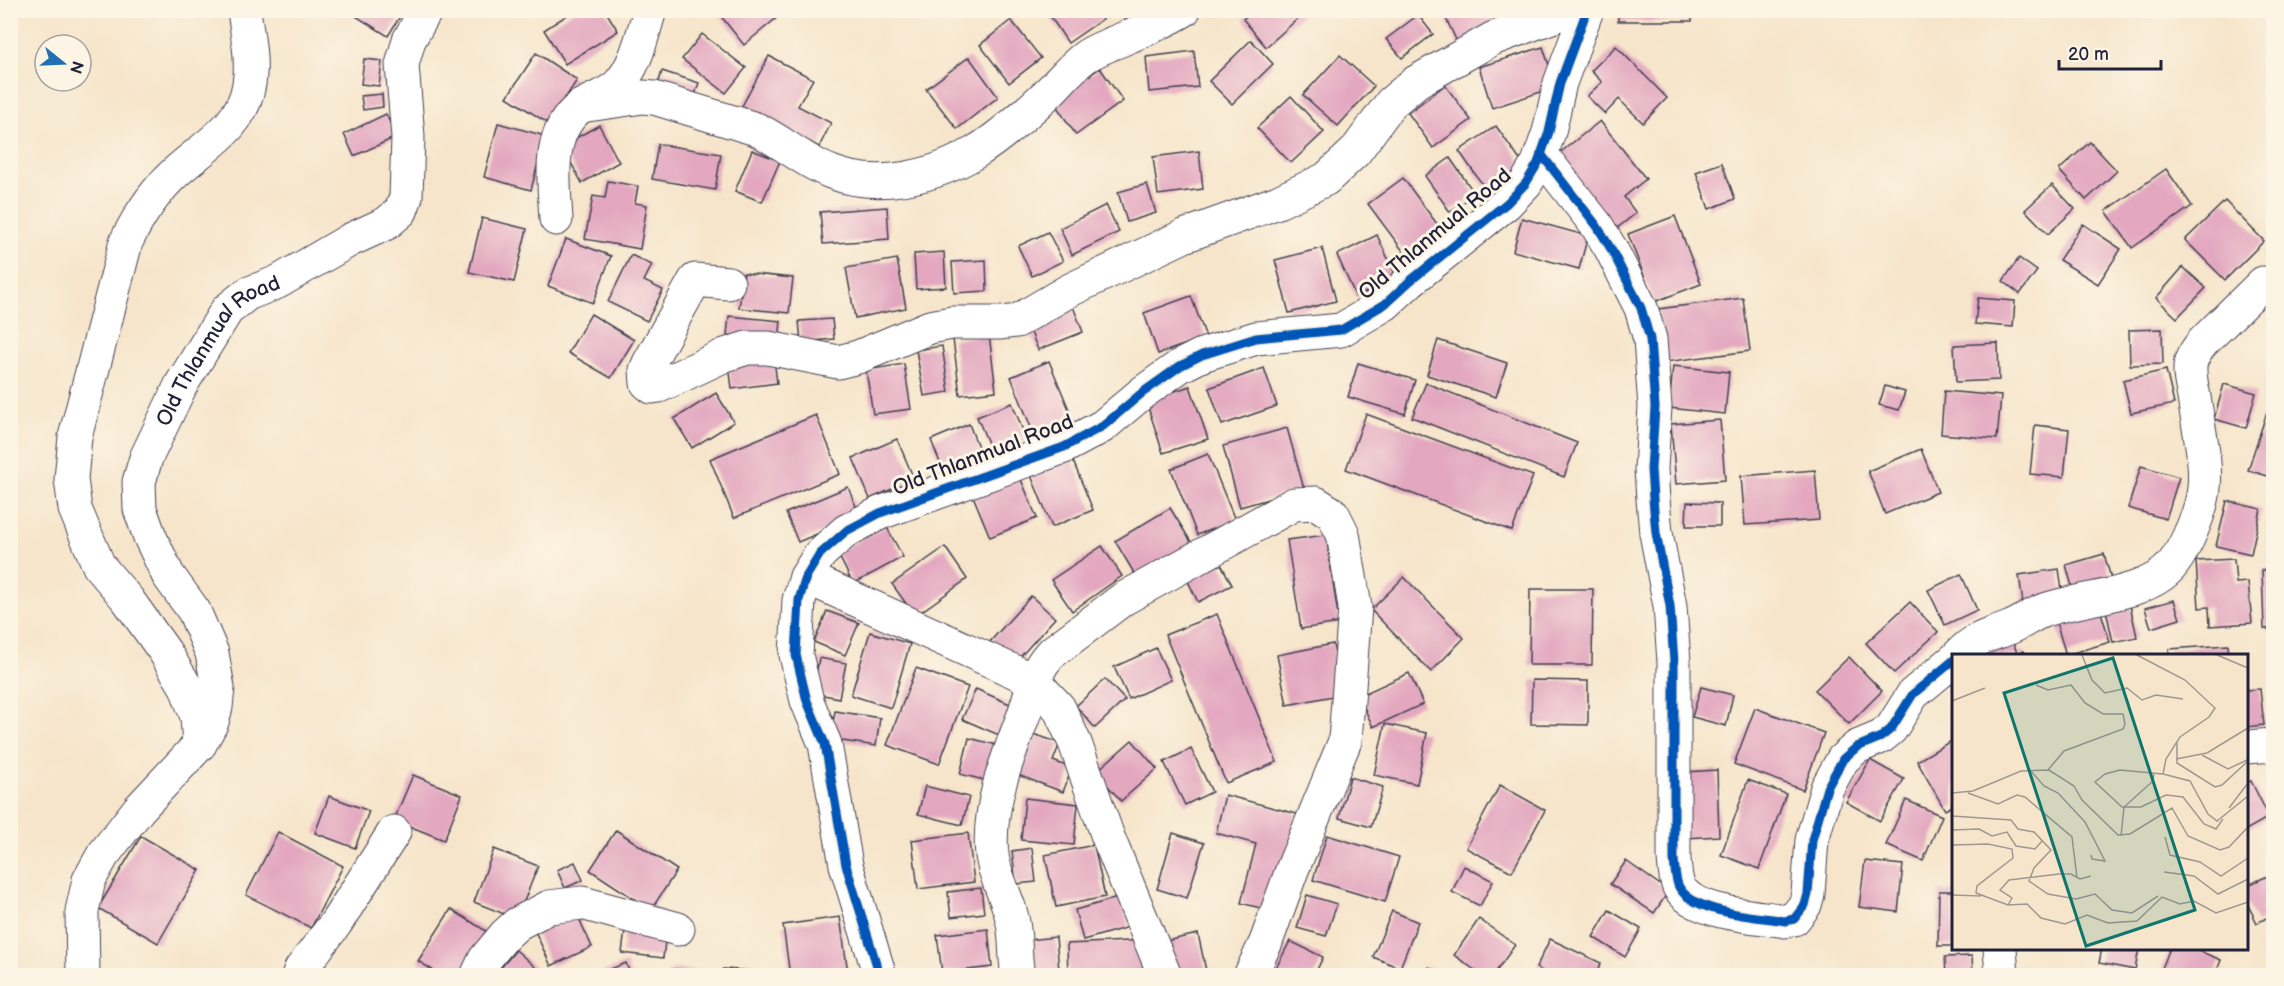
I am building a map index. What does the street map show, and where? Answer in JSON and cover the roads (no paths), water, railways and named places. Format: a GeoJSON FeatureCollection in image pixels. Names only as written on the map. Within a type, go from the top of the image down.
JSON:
{"type":"FeatureCollection","features":[{"type":"Feature","properties":{"kind":"street"},"geometry":{"type":"LineString","coordinates":[[82,975],[82,911],[89,880],[103,855],[140,809],[199,745],[197,717],[186,687],[165,652],[99,566],[75,509],[71,479],[75,437],[126,242],[140,213],[169,180],[223,134],[241,111],[249,85],[250,62],[244,10]]}},
{"type":"Feature","properties":{"kind":"street","name":"Old Thlanmual Road"},"geometry":{"type":"LineString","coordinates":[[199,745],[212,722],[216,707],[218,688],[214,663],[204,631],[194,611],[168,575],[140,509],[139,482],[146,458],[181,386],[226,310],[247,294],[278,282],[350,240],[387,224],[401,211],[406,196],[408,137],[402,65],[410,40],[426,10]]}},
{"type":"Feature","properties":{"kind":"street"},"geometry":{"type":"LineString","coordinates":[[556,219],[553,169],[558,137],[564,124],[581,106],[616,87],[630,69],[650,10]]}},
{"type":"Feature","properties":{"kind":"street"},"geometry":{"type":"LineString","coordinates":[[581,106],[633,97],[654,98],[771,135],[814,164],[842,177],[863,181],[883,181],[927,175],[976,153],[1005,132],[1086,56],[1154,27],[1184,10]]}},
{"type":"Feature","properties":{"kind":"street"},"geometry":{"type":"LineString","coordinates":[[728,283],[695,280],[646,370],[647,383],[652,387],[664,384],[725,355],[747,348],[768,348],[838,362],[858,357],[930,327],[952,323],[1017,321],[1077,287],[1184,236],[1278,202],[1326,179],[1355,152],[1390,103],[1416,82],[1492,39],[1570,10]]}},
{"type":"Feature","properties":{"kind":"street","name":"Old Thlanmual Road"},"geometry":{"type":"LineString","coordinates":[[880,975],[846,865],[825,744],[807,701],[796,655],[799,600],[806,576],[820,554],[846,531],[880,513],[1064,447],[1103,426],[1142,393],[1180,366],[1202,356],[1256,338],[1341,330],[1385,304],[1507,203],[1526,183],[1549,132],[1560,83],[1587,10]]}},
{"type":"Feature","properties":{"kind":"street"},"geometry":{"type":"LineString","coordinates":[[1541,154],[1587,213],[1611,249],[1641,308],[1650,339],[1655,407],[1651,469],[1653,500],[1656,532],[1670,606],[1674,662],[1674,858],[1678,885],[1686,896],[1696,903],[1712,908],[1785,921],[1794,919],[1800,913],[1808,894],[1812,840],[1827,788],[1834,773],[1850,752],[1881,737],[1891,729],[1913,694],[1952,662]]}},
{"type":"Feature","properties":{"kind":"street"},"geometry":{"type":"LineString","coordinates":[[1960,654],[1983,636],[2010,627],[2042,611],[2153,581],[2163,575],[2172,565],[2192,530],[2204,490],[2203,454],[2192,385],[2191,363],[2203,342],[2263,283]]}},
{"type":"Feature","properties":{"kind":"street"},"geometry":{"type":"LineString","coordinates":[[1018,975],[1014,957],[1014,928],[996,874],[992,855],[992,834],[998,793],[1033,680],[1050,654],[1123,599],[1294,504],[1316,503],[1333,514],[1343,534],[1355,607],[1345,741],[1292,870],[1266,942],[1250,975]]}},
{"type":"Feature","properties":{"kind":"street"},"geometry":{"type":"LineString","coordinates":[[806,576],[1033,680],[1059,708],[1075,743],[1108,837],[1165,975]]}},
{"type":"Feature","properties":{"kind":"street"},"geometry":{"type":"LineString","coordinates":[[2248,747],[2274,745]]}},
{"type":"Feature","properties":{"kind":"street"},"geometry":{"type":"LineString","coordinates":[[298,975],[336,923],[394,832]]}},
{"type":"Feature","properties":{"kind":"street"},"geometry":{"type":"LineString","coordinates":[[477,975],[485,959],[505,935],[517,924],[549,907],[582,903],[678,930]]}},
{"type":"Feature","properties":{"kind":"street"},"geometry":{"type":"LineString","coordinates":[[2000,950],[2002,975]]}}]}
